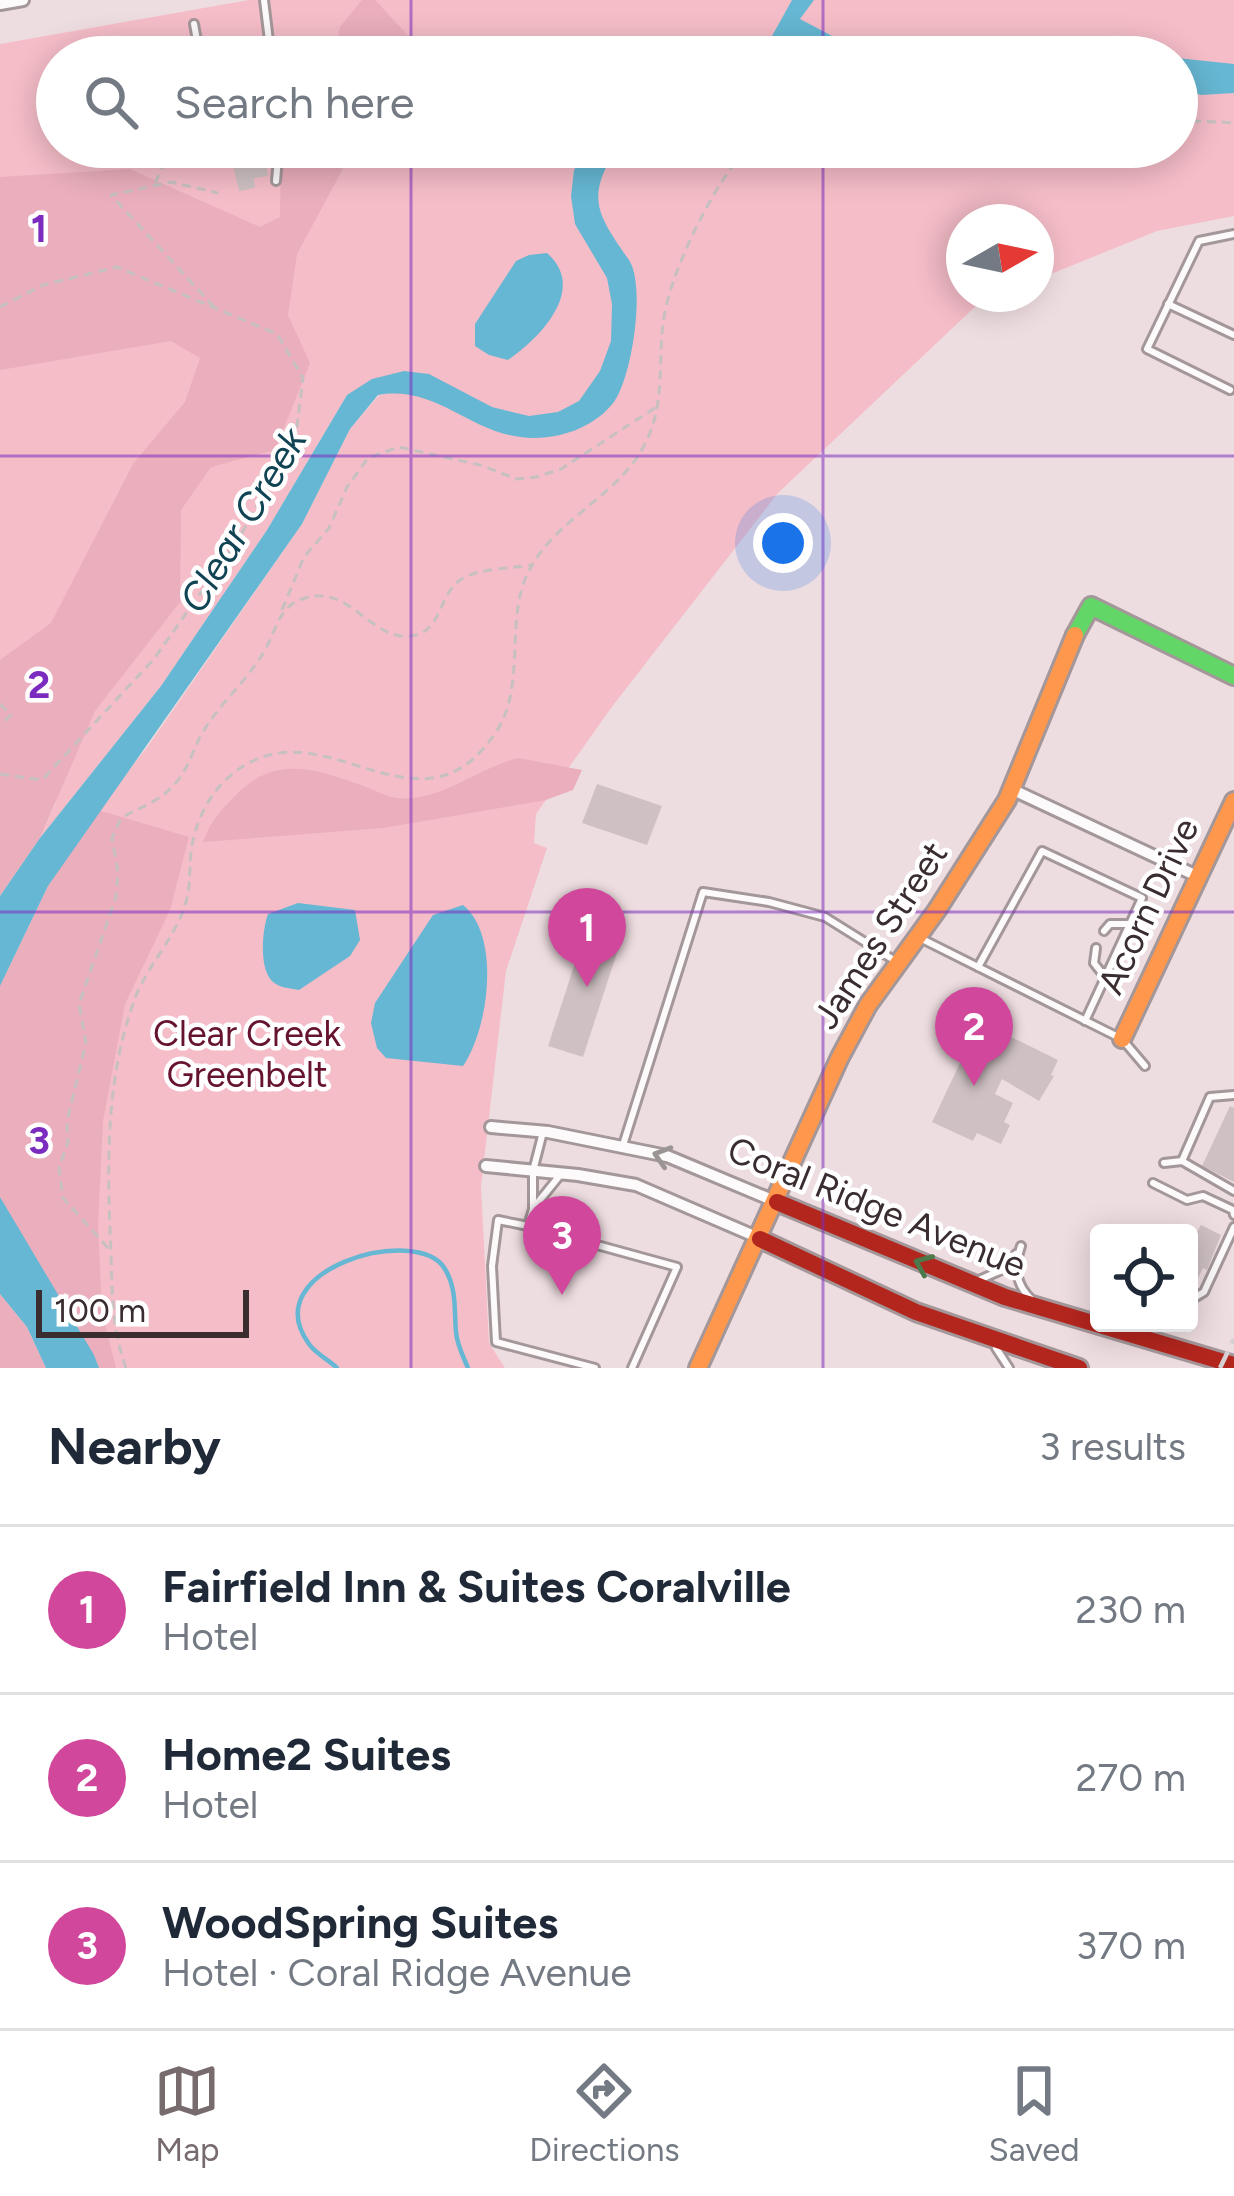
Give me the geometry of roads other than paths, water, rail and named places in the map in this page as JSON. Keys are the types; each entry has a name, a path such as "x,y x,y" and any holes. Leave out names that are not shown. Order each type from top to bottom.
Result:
{"street":[{"path":"0,4 23,0"},
{"name":"James Street","path":"698,1368 840,1057 1011,789 1063,657 1090,606 1234,676"},
{"path":"1011,789 1197,876"},
{"name":"Acorn Drive","path":"1122,1039 1234,801"},
{"name":"Coral Ridge Avenue","path":"491,1127 623,1145 667,1156 1043,1310 1234,1365"},
{"name":"Coral Ridge Avenue","path":"486,1166 636,1185 893,1303 1071,1366"}],"lane":[{"path":"264,0 268,36"},
{"path":"194,24 196,36"},
{"path":"275,181 277,168"},
{"path":"1230,390 1147,349 1199,241 1234,234"},
{"path":"1168,304 1234,335"},
{"path":"978,967 1042,851 1142,898 1085,1021"},
{"path":"623,1145 703,892 825,917 897,962"},
{"path":"1104,931 1110,924 1130,924"},
{"path":"916,936 1122,1039 1145,1066"},
{"path":"1096,948 1094,963 1106,978"},
{"path":"1181,1161 1210,1097 1234,1095"},
{"path":"528,1226 533,1171 543,1132"},
{"path":"1164,1163 1181,1161 1234,1191"},
{"path":"533,1209 562,1173"},
{"path":"1153,1183 1187,1200 1203,1196 1233,1210 1234,1215"},
{"path":"595,1368 496,1342 492,1266 498,1220 677,1267 632,1368"},
{"path":"1198,1296 1204,1292 1234,1227"},
{"path":"970,1283 1006,1268 1021,1246 1016,1277 1022,1291 1043,1310"},
{"path":"990,1341 1009,1368"},
{"path":"1039,1367 1071,1366"}],"water":[{"path":"792,0 814,0 800,19 832,36 772,36"},
{"path":"1198,60 1234,64 1234,93 1201,95"},
{"path":"606,168 599,206 634,273 631,353 614,402 597,419 575,430 532,438 485,427 425,399 378,395 350,429 302,524 48,886 0,986 0,896 161,686 267,530 347,395 372,379 404,371 429,374 492,407 529,416 558,412 579,401 600,371 611,341 612,304 607,278 575,224 574,170"},
{"path":"547,253 563,282 555,312 545,326 508,360 475,346 475,324 516,261"},
{"path":"298,903 355,910 360,940 350,956 299,990 272,981 263,949 268,914"},
{"path":"463,905 475,919 487,960 484,1007 472,1049 463,1066 386,1058 377,1048 371,1023 375,1003 433,915"},
{"path":"0,1197 99,1368 46,1368 27,1327 0,1294"}],"waterway":[{"path":"337,1368 309,1344 298,1317 303,1294 321,1275 346,1261 405,1251 429,1256 445,1269 453,1292 458,1341 468,1368"}],"railway":[{"path":"1220,1368 1234,1339"}],"place":[{"name":"Fairfield Inn & Suites Coralville","path":"587,987"},
{"name":"Home2 Suites","path":"974,1086"},
{"name":"WoodSpring Suites","path":"562,1295"}],"water label":[{"name":"Clear Creek","path":"243,520"}],"park label":[{"name":"Clear Creek Greenbelt","path":"247,1054"}]}
